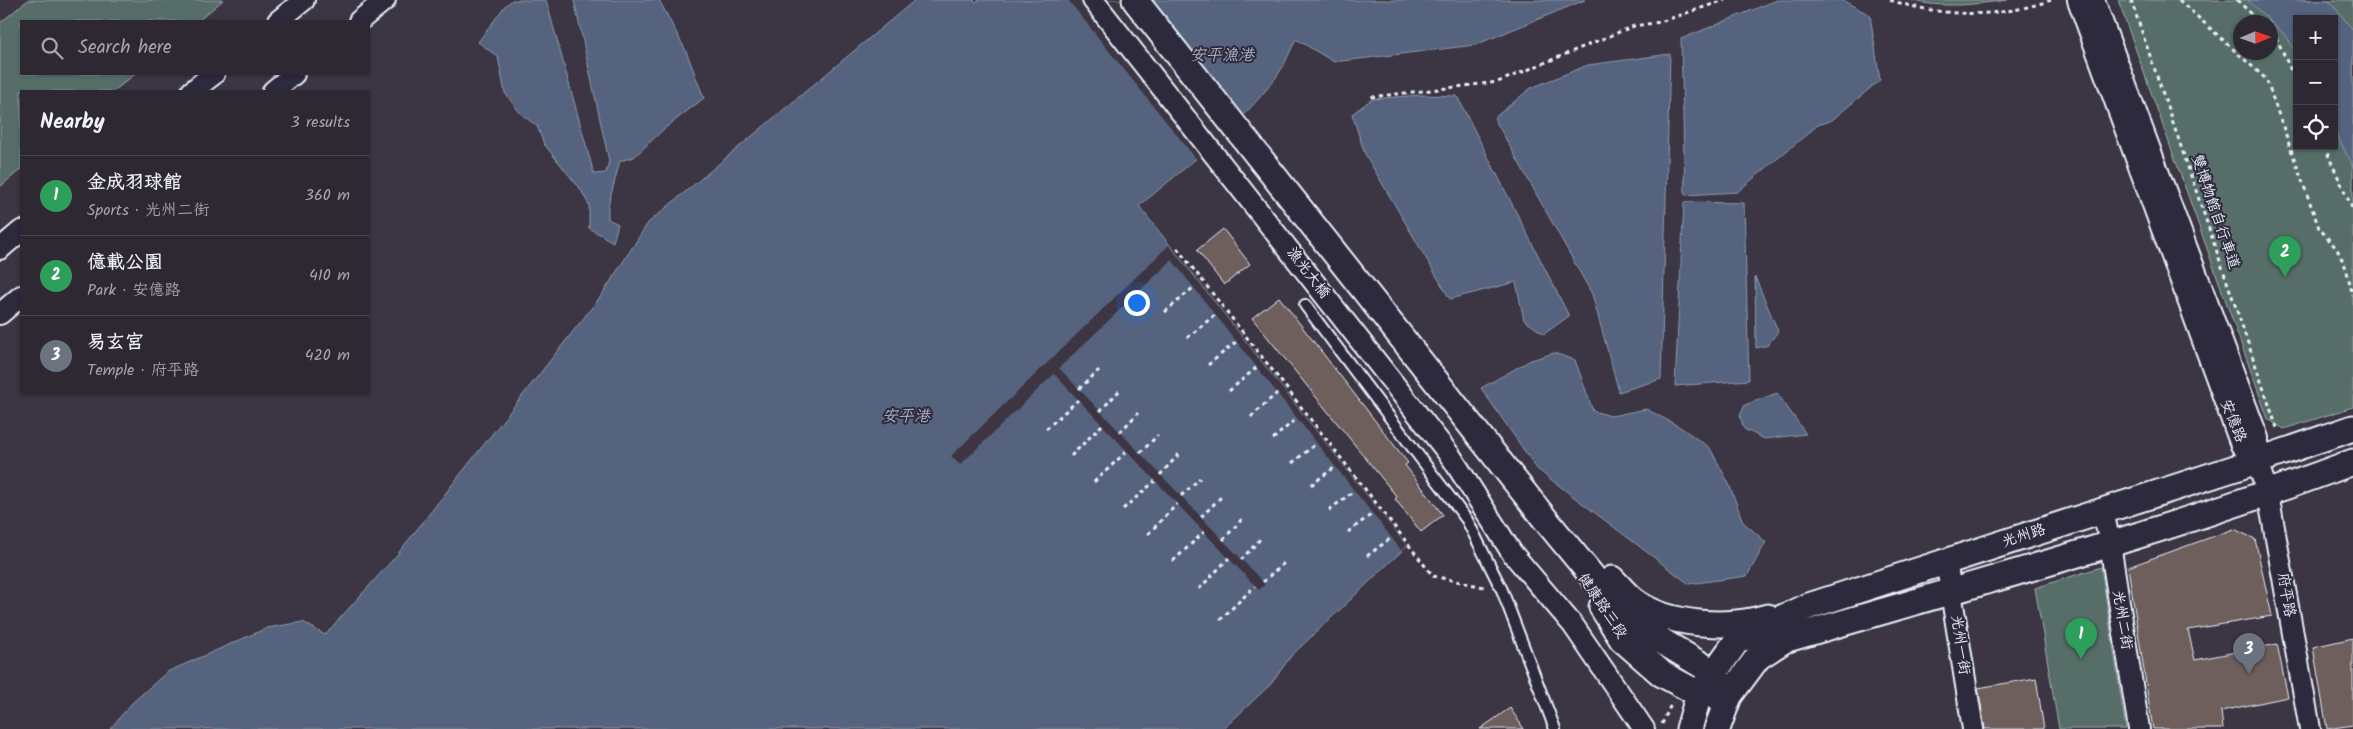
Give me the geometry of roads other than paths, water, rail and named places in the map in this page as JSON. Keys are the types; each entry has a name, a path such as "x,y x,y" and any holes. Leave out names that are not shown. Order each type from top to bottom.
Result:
{"street":[{"path":"279,20 304,0"},
{"path":"360,20 385,0"},
{"name":"漁光大橋","path":"1093,0 1452,458 1512,553 1573,625 1644,729"},
{"name":"健康路三段","path":"1135,0 1545,519 1630,622 1713,672 1729,696"},
{"name":"安億路","path":"2078,0 2241,445 2257,461"},
{"name":"安億路","path":"2094,0 2258,438 2257,461"},
{"path":"193,90 213,75"},
{"path":"274,90 293,75"},
{"path":"0,249 20,232"},
{"path":"0,314 20,297"},
{"name":"光州路","path":"1713,672 1736,642 1761,627 1809,606 2257,461 2353,428"},
{"name":"府平路","path":"2257,461 2268,494 2310,729"},
{"path":"1717,729 1729,696 1758,657 1784,640 2110,544 2268,494 2353,462"},
{"name":"光州二街","path":"2103,511 2110,544 2138,729"},
{"path":"1545,519 1593,560 1635,601 1670,619 1713,624 1761,620 1809,606"},
{"name":"健康路三段","path":"1545,519 1622,640 1662,674 1699,694 1729,696"},
{"name":"光州一街","path":"1946,561 1973,729"},
{"path":"1689,729 1699,694 1713,672"}],"lane":[{"path":"1305,305 1467,520 1502,590 1555,729"}],"water":[{"path":"512,0 546,0 594,174 606,173 609,161 574,0 659,0 686,51 704,98 664,129 634,157 620,161 608,206 608,219 618,224 613,242 589,228 589,205 581,190 544,144 537,126 521,114 505,93 498,57 478,42 505,6"},
{"name":"安平港","path":"915,0 974,0 976,2 979,0 1585,0 1475,45 1334,62 1296,39 1285,63 1262,95 1212,145 1139,206 1407,546 1291,656 1271,684 1223,729 110,729 132,703 167,672 267,628 303,622 325,635 396,556 601,296 648,223"},
{"path":"1777,0 1842,0 1870,15 1880,80 1832,120 1818,125 1737,192 1685,195 1681,39"},
{"path":"2248,0 2329,0 2353,30 2353,167 2338,137 2338,15 2293,15 2293,48 2287,37 2278,28 2278,15 2264,15"},
{"path":"1670,54 1661,379 1619,392 1592,294 1494,118 1531,88 1588,65"},
{"path":"1421,95 1457,96 1569,316 1544,334 1524,320 1516,282 1450,299 1365,154 1352,114 1372,99"},
{"path":"1684,202 1744,203 1749,380 1675,386"},
{"path":"1755,277 1778,331 1768,345 1756,348"},
{"path":"1554,353 1575,360 1593,411 1611,416 1646,409 1680,427 1710,448 1729,484 1743,522 1766,542 1747,576 1689,584 1537,469 1481,388 1531,360"},
{"path":"1777,393 1806,434 1764,439 1744,429 1740,416 1745,405"}],"place":[{"name":"億載公園","path":"2285,277"},
{"name":"金成羽球館","path":"2081,659"},
{"name":"易玄宮","path":"2249,674"}],"water label":[{"name":"安平漁港","path":"1222,55"}]}
